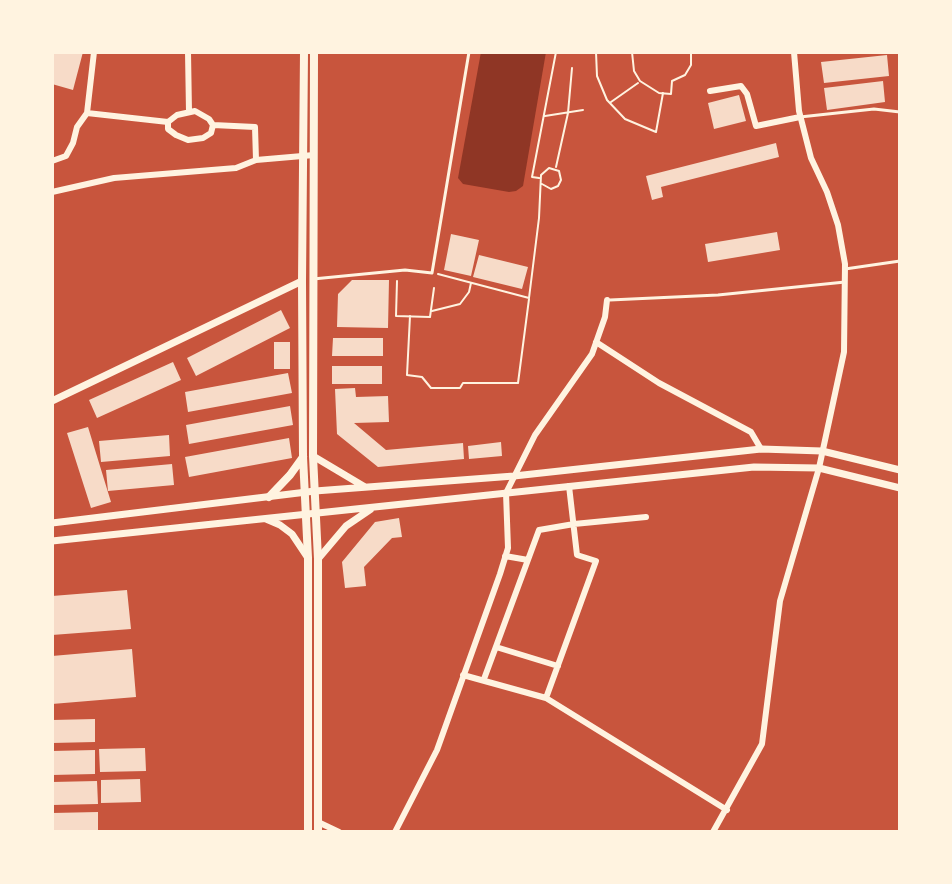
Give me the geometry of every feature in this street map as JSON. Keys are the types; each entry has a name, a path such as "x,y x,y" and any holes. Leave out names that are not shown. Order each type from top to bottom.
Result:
{"main road":[{"path":"304,52 302,281 312,512 318,827"},
{"path":"269,497 308,456 315,278 314,52"},
{"path":"308,832 313,559"}],"street":[{"path":"52,161 66,156 77,127 87,113 94,52"},
{"path":"188,52 189,112"},
{"path":"713,832 762,744 780,601 819,468 844,352 845,269 838,225 811,158 800,117 794,52"},
{"path":"710,91 741,86 747,94 756,126 800,117"},
{"path":"87,113 168,122 189,112 203,115 213,125 255,127 256,160"},
{"path":"168,122 168,129 188,140 203,138 211,133 213,125"},
{"path":"52,192 114,178 236,168 256,160 314,155"},
{"path":"52,401 302,281"},
{"path":"395,832 437,750 508,548 506,493 535,435 592,354 605,317 607,300"},
{"path":"596,342 659,383 751,432 761,449"},
{"path":"52,523 310,492 514,476 761,449 822,451 900,470"},
{"path":"308,456 367,488"},
{"path":"52,541 754,467 819,468 900,488"},
{"path":"546,698 596,561 577,555 569,486"},
{"path":"264,518 292,534 313,559 346,526 374,506"},
{"path":"484,679 539,530 646,517"},
{"path":"505,556 528,560"},
{"path":"496,647 558,666"},
{"path":"463,675 546,698 727,810"},
{"path":"318,827 339,832"}],"lane":[{"path":"302,281 405,270 432,273 469,52"},
{"path":"800,117 874,109 900,112"},
{"path":"845,269 900,261"},
{"path":"607,300 718,295 845,282"}],"path":[{"path":"540,178 532,177 556,52"},
{"path":"596,52 597,76 610,103 625,119 656,132 663,93"},
{"path":"627,52 632,52 634,71 640,81 649,89 671,94 672,81 685,75 691,65 691,52"},
{"path":"542,184 548,188 558,186 561,177 556,169 568,113 572,68"},
{"path":"610,103 640,81"},
{"path":"544,117 583,110"},
{"path":"410,316 407,375 422,377 431,388 460,388 463,383 518,383 542,184 540,178 545,169 556,169"},
{"path":"432,273 529,298"},
{"path":"397,281 396,316 430,317 434,288"},
{"path":"431,311 460,304 469,292 471,283"}],"shaded area":[{"path":"481,52 546,52 523,186 516,191 463,184 458,178"}],"building":[{"path":"52,52 83,52 73,90 52,84"},
{"path":"887,55 889,76 824,83 821,62"},
{"path":"883,81 885,102 827,110 824,88"},
{"path":"739,95 746,121 714,129 708,103"},
{"path":"776,143 779,157 661,187 663,197 652,200 646,176"},
{"path":"777,232 780,250 708,262 705,244"},
{"path":"451,234 479,240 471,276 444,270"},
{"path":"479,255 528,267 522,289 473,277"},
{"path":"352,280 389,280 388,328 337,327 338,294"},
{"path":"281,310 290,328 196,376 187,358"},
{"path":"333,338 383,338 383,356 332,356"},
{"path":"274,342 290,342 290,369 274,369"},
{"path":"173,362 181,380 97,418 89,400"},
{"path":"332,366 382,366 382,384 332,384"},
{"path":"288,373 292,393 188,412 185,392"},
{"path":"355,388 356,397 388,396 389,422 354,423 386,450 463,443 464,459 378,467 337,434 335,389"},
{"path":"290,406 293,425 189,444 186,425"},
{"path":"88,427 111,502 91,508 67,433"},
{"path":"169,435 170,456 101,462 99,441"},
{"path":"289,438 292,458 189,477 185,457"},
{"path":"501,442 502,456 469,459 468,446"},
{"path":"172,464 174,485 108,491 106,470"},
{"path":"399,518 402,537 392,538 364,567 366,586 345,588 342,562 375,522"},
{"path":"127,590 131,629 52,635 52,596"},
{"path":"132,649 136,697 52,704 52,656"},
{"path":"95,719 95,742 52,743 52,720"},
{"path":"145,748 146,771 100,772 99,749"},
{"path":"95,750 95,774 52,775 52,751"},
{"path":"140,779 141,802 101,803 101,780"},
{"path":"97,781 98,804 52,805 52,782"},
{"path":"98,812 98,832 52,832 52,813"}]}
